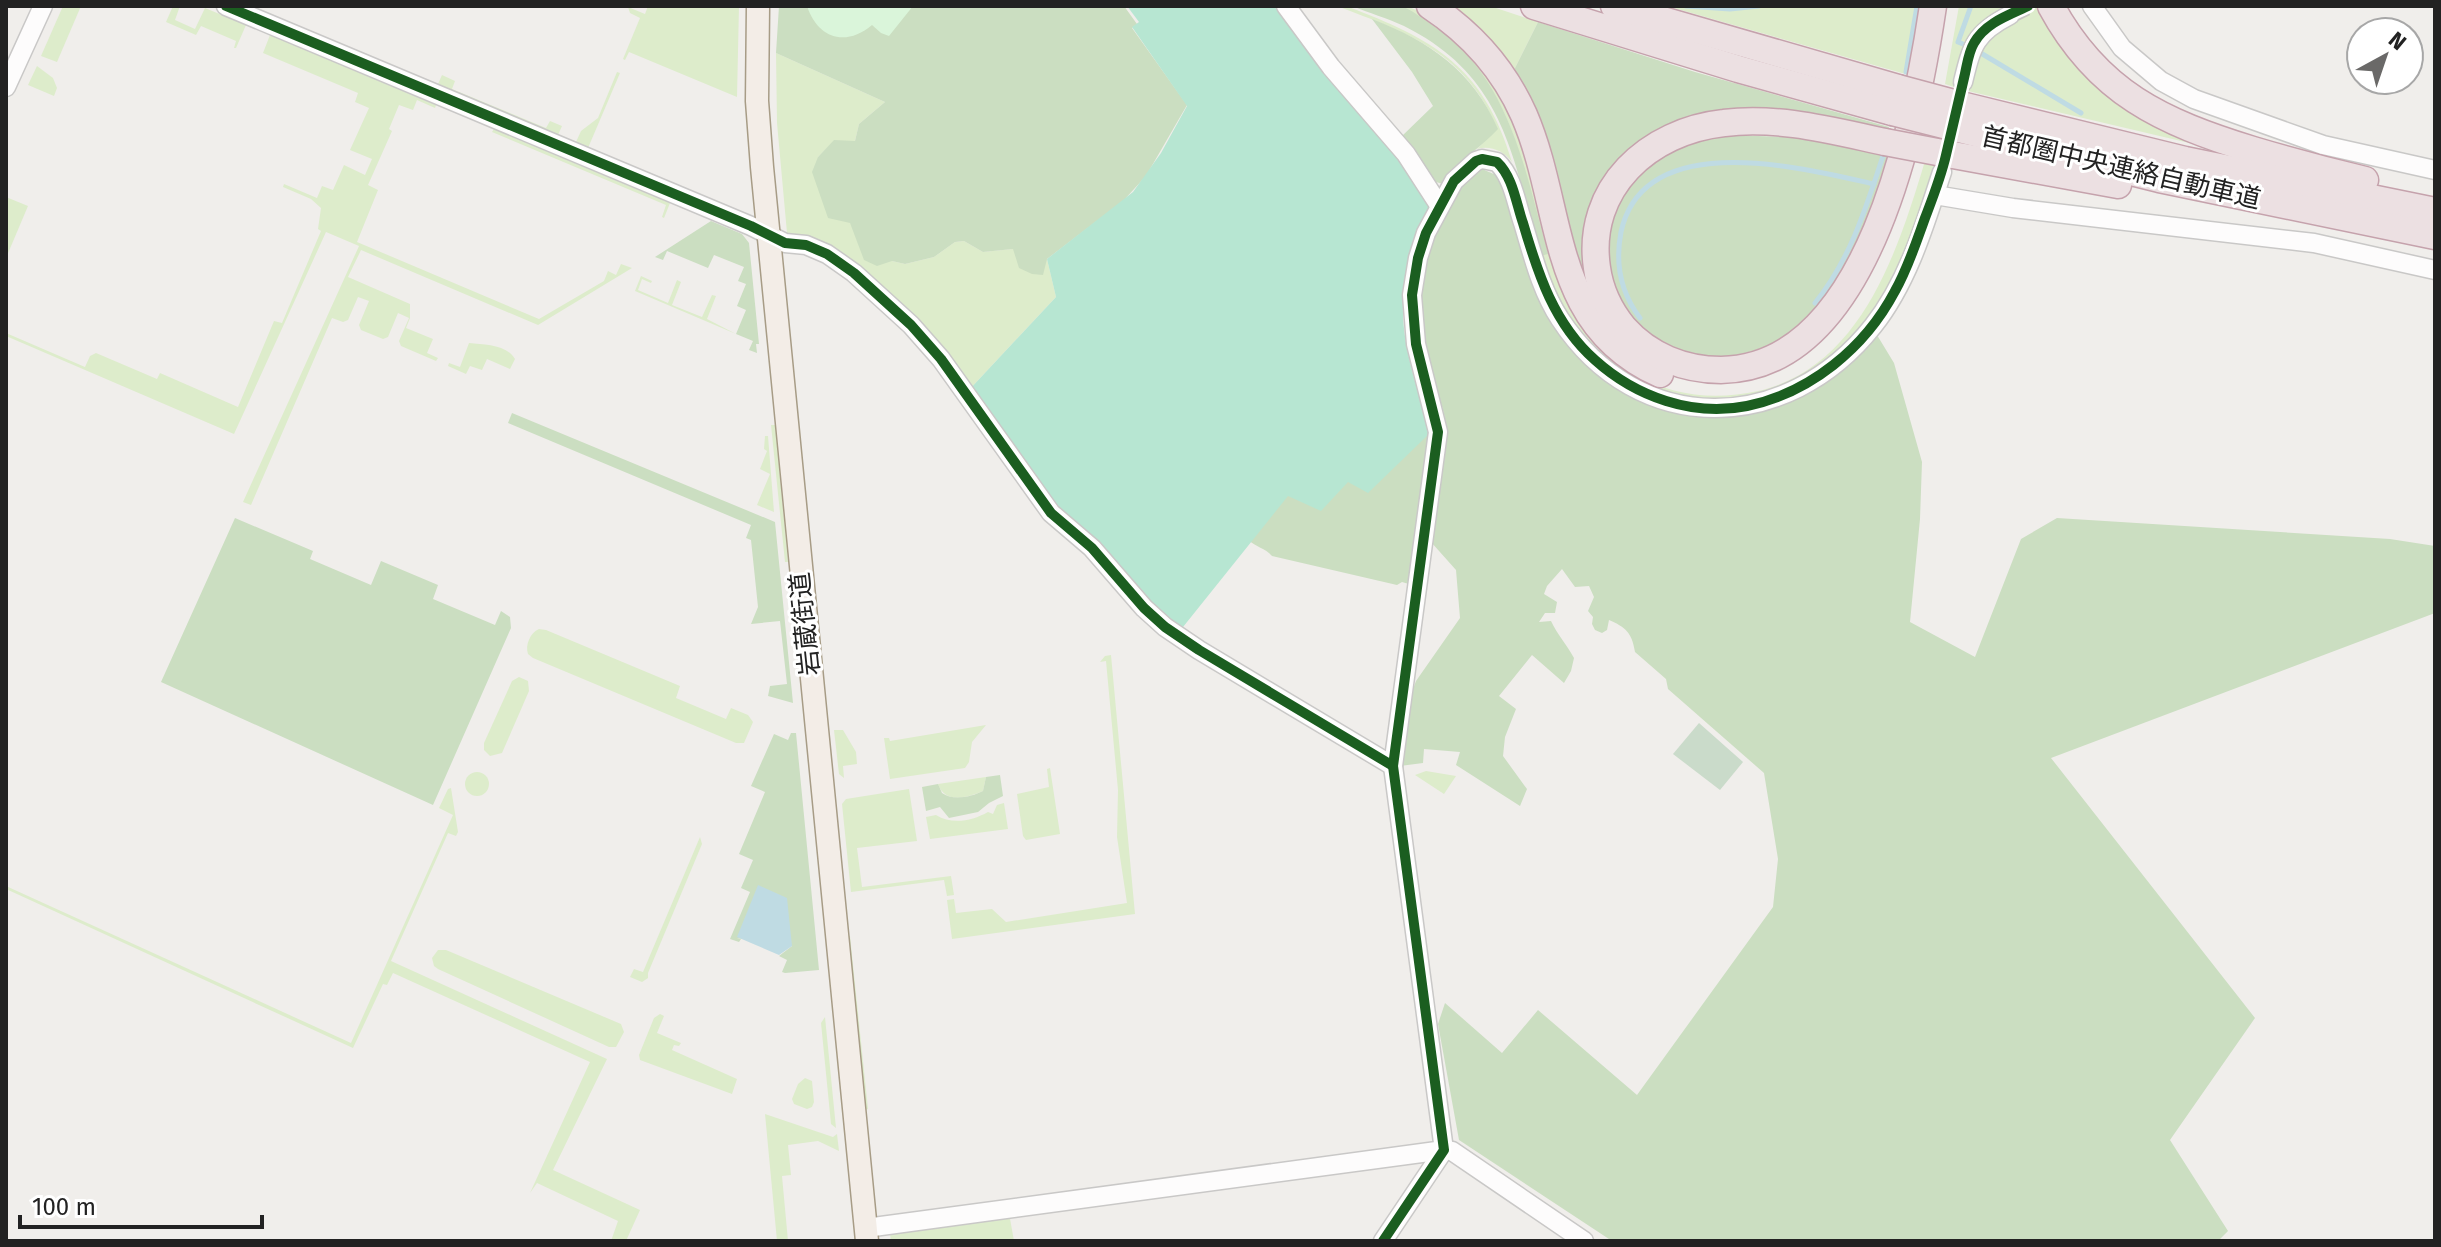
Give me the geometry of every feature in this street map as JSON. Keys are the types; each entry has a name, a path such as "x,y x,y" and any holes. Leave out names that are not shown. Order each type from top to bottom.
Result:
{"highway":[{"path":"1430,6 1482,50 1515,96 1539,161 1563,259 1581,301 1595,324 1625,355 1658,373 1684,381 1722,385 1763,378 1791,365 1829,336 1857,302 1881,255 1907,184 1925,120 1948,6"},
{"name":"首都圏中央連絡自動車道","path":"1534,6 1712,61 1895,100"},
{"name":"首都圏中央連絡自動車道","path":"1614,6 1895,100 1956,129 2150,152 2435,211"},
{"path":"1933,6 1911,115 1882,213 1852,281 1818,326 1769,360 1741,368 1713,370 1684,365 1657,354 1633,338 1615,315 1598,275 1595,246 1598,225 1607,197 1632,162 1651,147 1698,127 1747,121 1799,125 1885,142 1956,129 2206,200 2331,216 2435,236"},
{"path":"2051,6 2078,49 2096,70 2134,101 2170,121 2227,142 2317,168 2435,196"}],"main road":[{"name":"岩蔵街道","path":"758,6 757,101 768,235 866,1234"}],"street":[{"path":"6,87 43,6"},
{"path":"226,6 785,243 806,245 827,254 854,273 911,325 941,359 1051,513 1092,548 1144,608 1165,627 1393,766"},
{"path":"1286,6 1331,67 1406,154 1439,205"},
{"path":"2092,6 2122,48 2161,81 2194,99 2323,145 2435,170"},
{"path":"1383,1241 1444,1150 1393,766 1438,432 1416,344 1412,295 1422,245 1439,205 1469,165 1482,159 1497,162 1509,179 1543,286 1561,319 1582,347 1609,372 1648,395 1678,404 1718,410 1754,405 1798,388 1824,373 1858,343 1879,318 1897,288 1935,195 1956,129 1975,40 1988,26 2010,15"},
{"path":"1935,195 2013,208 2314,243 2434,272"},
{"path":"866,1234 1444,1150 1452,1151 1584,1241"}],"green space":[{"path":"1389,4 1409,9 1458,46 1480,70 1511,127 1548,254 1541,256 1512,153 1485,95 1438,46 1404,26 1352,6"},
{"path":"63,6 81,6 57,62 41,56"},
{"path":"173,6 180,6 175,20 195,29 205,8 246,25 236,48 236,41 201,26 196,35 166,22"},
{"path":"648,6 739,6 737,97 629,52 623,59 640,18 630,13 628,7 645,14"},
{"path":"779,6 1124,6 1137,24 1132,28 1187,105 1146,176 1123,201 1047,259 1043,275 1019,268 1013,249 983,252 964,241 955,242 934,257 905,264 892,261 877,266 864,260 850,223 828,218 812,172 818,157 834,140 855,141 859,124 885,102 776,53"},
{"path":"807,6 913,6 889,36 872,25 862,32 843,37 834,36 818,26"},
{"path":"1127,6 1274,6 1332,83 1399,159 1430,208 1409,266 1403,322 1430,433 1368,493 1348,482 1321,511 1288,496 1179,632 1055,509 969,390 1056,297 1047,259 1133,192 1161,153 1187,106 1132,27 1139,22"},
{"path":"1337,6 1346,6 1405,31 1452,61 1487,102 1512,162 1496,150 1477,149 1497,128 1484,102 1451,63 1410,36"},
{"path":"1401,6 1426,15 1457,40 1498,91 1524,148 1563,289 1579,320 1602,349 1635,374 1664,388 1711,396 1758,391 1794,378 1824,357 1849,331 1870,300 1888,267 1925,161 1936,164 1906,249 1875,311 1853,337 1814,372 1747,400 1684,399 1639,383 1598,353 1562,308 1542,265 1545,263 1543,255 1547,254 1516,142 1488,83 1466,56 1438,31"},
{"path":"1445,6 1490,6 1538,22 1511,76"},
{"path":"1667,6 1922,6 1909,75"},
{"path":"1959,6 2011,6 1983,22 1969,37 1954,87 1945,84"},
{"path":"2013,6 2042,6 2069,50 2249,157 1968,91 1982,47 1988,39 2019,19"},
{"path":"1372,19 1412,37 1447,60 1476,90 1498,129 1443,184 1436,182 1402,136 1433,106"},
{"path":"1538,22 1695,72 1889,127 1887,134 1800,118 1627,156 1590,303 1511,76"},
{"path":"270,35 436,105 435,108 417,100 413,110 399,105 389,129 392,131 368,185 378,190 357,242 539,319 604,281 608,271 616,275 621,264 632,268 538,325 361,250 348,277 410,304 410,318 406,328 433,339 427,353 438,358 436,361 401,346 399,341 409,318 398,313 388,337 383,339 361,330 359,325 369,301 358,297 348,320 343,322 332,318 251,505 243,502 359,246 326,232 234,434 6,336 6,333 85,367 90,356 96,353 157,379 160,373 238,407 274,321 282,323 321,231 318,229 321,208 311,199 283,187 284,184 317,198 322,186 333,190 344,165 365,175 372,159 350,150 369,108 355,102 358,93 263,53"},
{"path":"776,53 885,102 859,124 855,141 834,141 818,157 850,223 892,261 905,264 934,257 955,242 964,241 983,252 1013,249 1047,259 1056,297 969,390 935,341 787,233 777,123"},
{"path":"37,66 53,78 57,88 54,96 28,85"},
{"path":"617,72 620,73 588,148 576,142 581,131 598,118"},
{"path":"442,75 455,81 452,89 546,128 550,121 562,126 558,135 438,84"},
{"path":"494,129 670,203 664,218 666,205 492,132"},
{"path":"1728,135 1792,137 1889,154 1849,261 1810,318 1787,336 1760,349 1741,354 1692,356 1653,338 1625,307 1610,268 1611,226 1630,186 1668,154"},
{"path":"1482,169 1496,175 1502,183 1532,278 1626,392 1652,405 1705,416 1748,413 1774,407 1798,397 1848,361 1877,335 1894,363 1922,462 1910,622 1975,657 2021,539 2057,518 2390,539 2435,546 2435,613 2051,758 2255,1018 2170,1140 2228,1231 2218,1241 1612,1241 1459,1140 1438,1024 1445,1003 1502,1053 1538,1010 1637,1095 1773,907 1778,859 1764,773 1668,689 1666,679 1635,652 1630,635 1623,628 1609,620 1607,630 1602,633 1595,630 1593,617 1588,611 1594,597 1589,586 1575,587 1562,569 1544,594 1557,602 1555,613 1545,613 1539,622 1551,621 1574,658 1571,671 1564,683 1532,655 1499,696 1516,709 1505,737 1503,756 1527,789 1520,806 1456,765 1460,752 1424,749 1423,763 1400,766 1407,705 1416,681 1460,618 1456,570 1431,542 1444,460 1446,425 1424,346 1422,287 1431,249 1453,197 1465,179"},
{"path":"6,197 28,206 6,258"},
{"path":"711,221 742,234 749,243 759,344 756,344 757,353 749,350 753,341 736,334 746,310 737,306 746,284 738,281 744,267 714,255 708,268 667,251 663,260 655,257"},
{"path":"641,276 652,281 642,279 638,290 668,303 677,280 681,282 672,305 702,317 712,295 716,296 707,319 736,334 635,291"},
{"path":"469,343 501,348 515,359 510,369 487,359 482,370 470,366 466,374 448,366 449,363 460,367"},
{"path":"512,413 775,522 793,703 768,696 770,686 787,684 780,621 751,624 758,607 751,540 746,538 751,525 508,423"},
{"path":"771,425 775,425 788,562 785,562"},
{"path":"1430,433 1412,585 1402,582 1397,585 1272,556 1248,540 1272,496"},
{"path":"765,436 768,436 774,512 757,505 770,474 760,469 767,451 764,449"},
{"path":"235,518 313,551 310,559 371,585 381,561 438,585 433,599 495,625 501,611 510,617 511,628 433,805 161,682"},
{"path":"539,629 680,686 676,698 726,719 731,708 748,715 753,722 744,743 736,743 533,658 527,651 528,643"},
{"path":"1111,655 1135,914 952,939 947,900 954,899 956,913 992,909 1006,922 1127,903 1117,837 1118,790 1106,661 1100,662"},
{"path":"519,677 528,681 529,691 502,753 490,756 484,750 484,743 512,681"},
{"path":"1699,723 1743,762 1720,790 1673,754"},
{"path":"986,725 972,742 965,768 890,779 884,738 890,741"},
{"path":"834,730 843,730 856,752 857,764 843,766 844,778 839,774"},
{"path":"791,733 796,733 819,970 785,973 782,972 787,960 779,956 792,946 730,939 750,892 741,888 753,860 739,854 765,792 751,786 774,734 788,740"},
{"path":"1050,768 1060,834 1026,840 1017,794 1049,787 1047,769"},
{"path":"1426,771 1456,776 1444,794 1415,775"},
{"path":"477,772 486,775 489,784 486,793 477,796 468,793 465,784 468,775"},
{"path":"1000,775 1003,796 978,812 949,818 940,807 926,811 922,787 938,784 942,793 962,797 983,791 986,777"},
{"path":"986,777 983,791 964,797 946,795 938,784"},
{"path":"451,788 458,832 456,836 448,833 391,961 607,1059 553,1170 640,1210 626,1241 611,1241 618,1221 537,1183 530,1193 590,1062 393,973 387,985 383,984 353,1048 6,889 6,886 351,1043 453,815 439,808"},
{"path":"909,789 917,841 857,848 862,887 951,876 954,895 947,896 944,880 851,892 842,804 846,799"},
{"path":"1004,803 1008,829 930,839 926,817 936,815 955,821 969,820 988,812 993,814 997,805"},
{"path":"700,837 702,844 648,978 642,982 630,977 634,969 643,972"},
{"path":"847,936 850,936 868,1109 865,1110"},
{"path":"438,950 446,950 621,1024 624,1032 616,1047 609,1047 438,969 432,958"},
{"path":"660,1014 664,1016 657,1033 681,1043 674,1045 672,1050 737,1079 732,1094 640,1060 639,1055 654,1018"},
{"path":"825,1017 836,1128 831,1124 821,1023"},
{"path":"805,1078 812,1081 814,1102 807,1109 794,1104 792,1099 798,1084"},
{"path":"765,1114 833,1137 837,1134 839,1151 818,1141 788,1145 791,1175 782,1176 788,1241 777,1241"},
{"path":"1009,1213 1014,1241 891,1241 890,1234 895,1229"}],"water":[{"path":"758,885 787,898 792,946 779,955 737,937"}],"waterway":[{"path":"1686,6 1730,9 1759,6"},
{"path":"1906,72 1917,6"},
{"path":"1963,44 1958,42 1971,6"},
{"path":"1979,52 2081,113"},
{"path":"1815,303 1847,251 1883,156"},
{"path":"1640,318 1624,288 1619,266 1619,244 1636,199 1660,178 1692,166 1768,164 1874,184"}],"tunnel":[{"path":"2010,15 2028,6"}],"cycle path":[{"path":"226,6 785,243 806,245 827,254 854,273 911,325 941,359 1051,513 1092,548 1144,608 1165,627 1393,766"},
{"path":"1383,1241 1444,1150 1393,766 1438,432 1416,344 1412,295 1426,233 1454,181 1476,161 1497,162 1510,183 1549,297 1569,331 1595,360 1647,394 1686,406 1727,409 1770,400 1814,379 1833,365 1852,349 1883,312 1908,264 1939,179 1972,47 1991,25 2028,6"}]}
